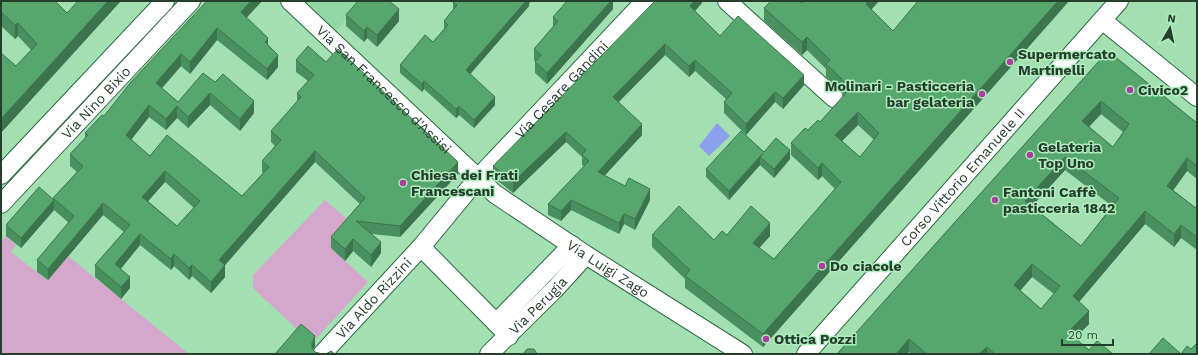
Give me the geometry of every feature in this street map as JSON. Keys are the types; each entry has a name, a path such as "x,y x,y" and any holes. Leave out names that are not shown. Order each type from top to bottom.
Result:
{"street":[{"name":"Via Nino Bixio","path":"1,175 165,1"},
{"name":"Via Nino Bixio","path":"1,204 191,1"},
{"name":"Via San Francesco d'Assisi","path":"290,1 478,178"},
{"name":"Via Cesare Gandini","path":"478,178 646,1"},
{"path":"727,1 834,98"},
{"name":"Corso Vittorio Emanuele II","path":"806,354 1102,20 1115,3"},
{"path":"1102,20 1197,97"},
{"name":"Via Aldo Rizzini","path":"327,352 422,247 478,178"},
{"name":"Via Luigi Zago","path":"478,178 495,194 579,250 743,354"},
{"name":"Via Aldo Rizzini","path":"422,247 502,330"},
{"name":"Via Perugia","path":"489,354 502,330 579,250"}],"shaded area":[{"path":"303,1 362,1 336,31"},
{"path":"325,200 352,223 331,248 368,282 312,343 256,291 253,286 253,275"},
{"path":"6,236 16,245 11,252 47,280 68,256 189,354 1,354 1,241"}],"water":[{"path":"717,123 730,136 709,156 699,146"}],"building":[{"path":"1,1 55,1 67,13 78,1 108,1 1,119 1,53 16,66 37,44 18,23 15,25 1,12"},
{"path":"207,1 251,1 241,12 268,38 265,42 278,55 267,69 217,28 190,62 181,54 156,83 178,102 203,73 215,82 223,74 254,101 240,119 210,93 188,117 177,106 166,119 149,105 126,135 150,156 167,135 242,196 269,167 262,161 281,140 271,131 301,97 297,93 314,75 296,60 308,46 326,62 338,49 458,162 400,226 356,221 381,242 371,255 353,239 345,249 331,237 365,198 315,151 219,260 225,265 211,282 192,265 189,268 174,254 171,259 140,234 115,264 130,277 121,287 95,265 130,225 103,203 48,269 37,260 74,216 53,198 83,166 70,154 88,135 85,133 102,115 104,116 131,82","holes":["165,171 200,201 177,226 142,197"]},
{"path":"358,1 389,1 399,9 377,35 367,27 364,31 346,15"},
{"path":"526,1 466,70 495,97 474,120 459,106 456,109 424,81 422,84 400,65 425,35 433,42 448,25 444,21 457,5 453,2"},
{"path":"567,1 611,1 547,73 535,62 541,55 534,49 558,21 553,17"},
{"path":"655,1 694,1 690,6 720,36 738,16 804,75 783,98 775,92 746,124 724,102 732,93 695,60 689,66 665,44 613,97 642,124 598,172 625,186 629,178 650,189 635,219 624,214 619,223 571,200 561,211 548,204 589,161 582,155 586,150 566,132 513,182 493,166"},
{"path":"771,1 799,1 802,3 804,1 868,1 866,4 893,31 918,1 1058,1 763,334 685,276 690,270 652,235 679,206 714,240 722,231 727,235 751,206 770,223 753,243 774,259 841,182 822,163 818,168 791,143 805,128 808,130 818,120 820,122 846,93 843,89 844,83 841,78 826,64 830,60 807,37 802,42 764,8","holes":["858,112 879,133 860,157 835,135"]},
{"path":"1108,51 1197,123 1197,166 1187,158 1167,186 1197,209 1197,237 1181,225 1174,234 1145,211 1073,296 1089,311 1068,332 1089,350 1097,341 1113,354 995,354 987,347 979,354 927,354 909,339 896,354 837,354","holes":["1101,101 1129,124 1113,147 1082,121","1065,157 1119,198 1081,246 1025,201","1032,264 1060,286 1041,309 1014,285"]},
{"path":"741,131 764,152 776,138 790,150 774,169 760,157 763,153 729,191 706,169"},
{"path":"39,187 54,200 21,238 6,225"},
{"path":"301,324 315,336 312,343 312,348 315,352 322,354 275,354"},
{"path":"1163,338 1181,354 1149,354"},
{"path":"1196,344 1197,354 1181,354 1187,346 1191,349"},
{"path":"527,349 534,349 537,354 523,354"},
{"path":"331,351 335,354 326,354"}],"place":[{"name":"Supermercato Martinelli","path":"1010,62"},
{"name":"Civico2","path":"1130,90"},
{"name":"Molinari - Pasticceria bar gelateria","path":"982,94"},
{"name":"Gelateria Top Uno","path":"1030,155"},
{"name":"Chiesa dei Frati Francescani","path":"403,183"},
{"name":"Fantoni Caffè pasticceria 1842","path":"995,200"},
{"name":"Do ciacole","path":"822,266"},
{"name":"Ottica Pozzi","path":"766,339"}]}
